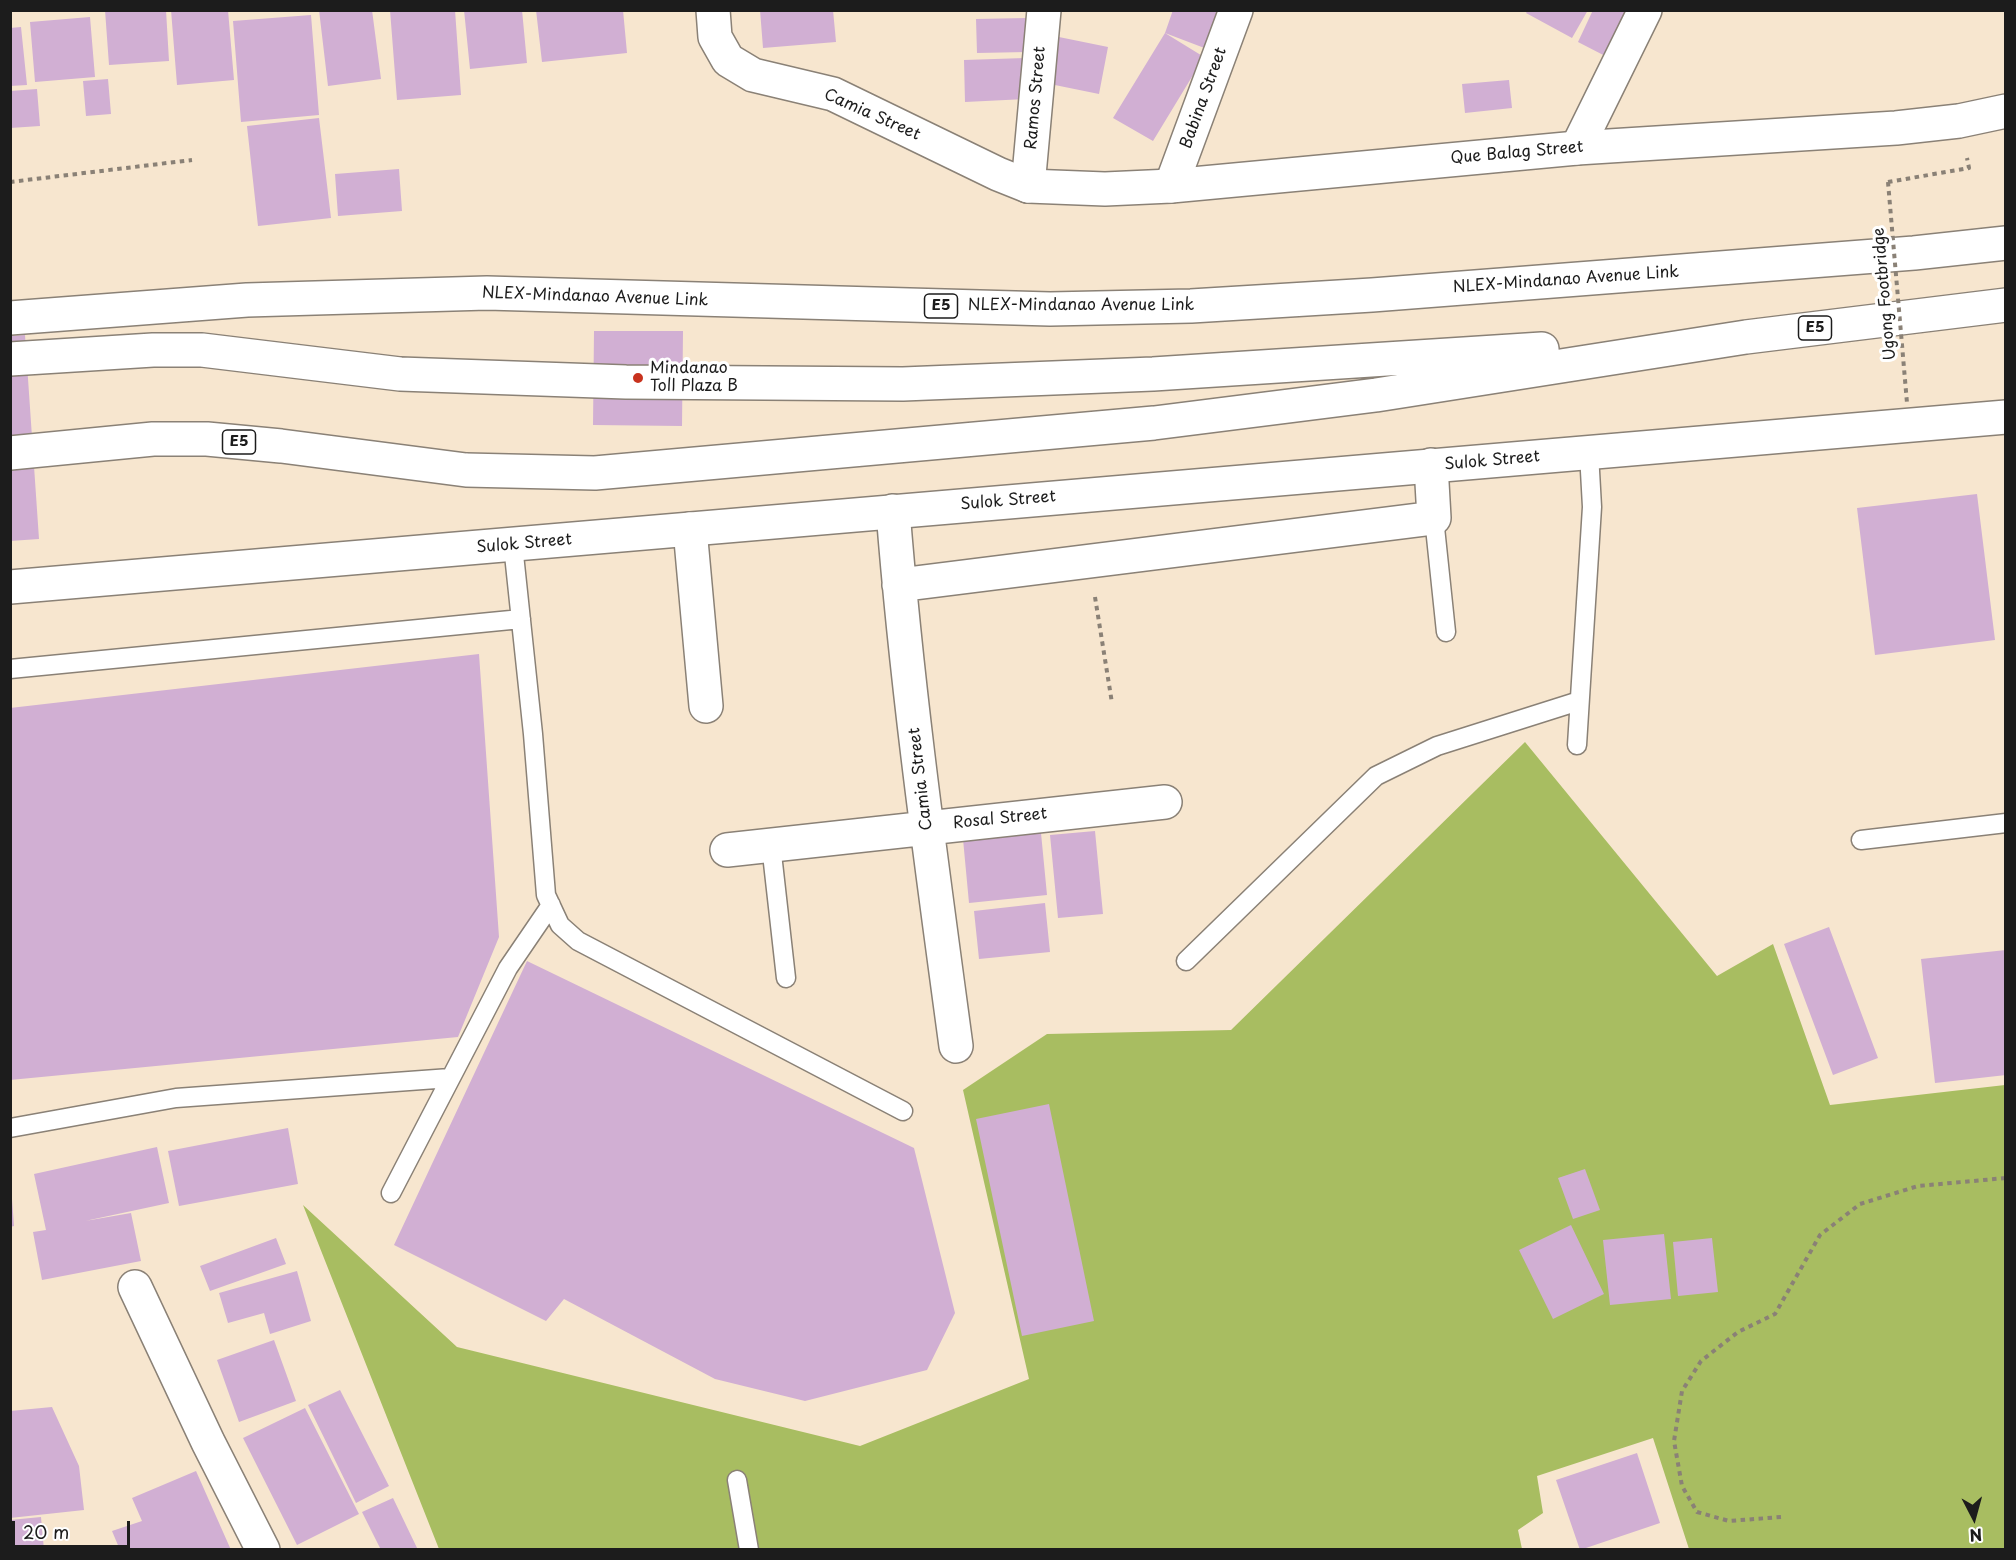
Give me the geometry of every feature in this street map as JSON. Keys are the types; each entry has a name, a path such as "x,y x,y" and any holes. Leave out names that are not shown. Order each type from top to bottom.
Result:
{"main road":[{"name":"Camia Street","path":"713,10 715,38 728,60 753,75 833,94 998,174 1028,186"},
{"name":"Ramos Street","path":"1028,186 1044,10"},
{"name":"Babina Street","path":"1171,186 1236,10"},
{"path":"1577,148 1645,10"},
{"name":"Que Balag Street","path":"1028,186 1105,189 1171,186 1577,148 1896,128 1959,121 2006,111"},
{"name":"NLEX-Mindanao Avenue Link","path":"10,318 247,300 487,293 1050,309 1191,306 1395,294 1914,253 2006,243"},
{"name":"E5","path":"10,453 153,439 207,439 281,446 466,470 595,473 1154,423 1376,394 1746,337 2006,305"},
{"name":"E5","path":"10,359 153,350 202,350 400,374 626,382 903,384 1153,374 1746,337"},
{"name":"Sulok Street","path":"10,587 2006,417"},
{"path":"899,585 1434,518 1431,465"},
{"name":"Camia Street","path":"893,511 926,827 956,1046"},
{"path":"690,529 706,706"},
{"name":"Rosal Street","path":"727,850 1165,802"},
{"path":"135,1287 208,1442 263,1550"}],"lane":[{"path":"1577,745 1592,507 1589,453"},
{"path":"1434,518 1446,632"},
{"path":"513,545 533,734 546,895 560,925 578,941 903,1111"},
{"path":"10,669 521,619"},
{"path":"1186,961 1376,776 1437,746 1579,701"},
{"path":"1861,840 2006,823"},
{"path":"771,845 786,978"},
{"path":"391,1193 508,968 551,905"},
{"path":"10,1128 176,1098 450,1078"},
{"path":"737,1480 749,1550"}],"path":[{"path":"10,182 192,160"},
{"name":"Ugong Footbridge","path":"1907,403 1888,182 1969,168"},
{"path":"1090,561 1112,703"},
{"path":"1782,1517 1728,1521 1697,1512 1682,1486 1674,1441 1677,1421 1682,1391 1701,1361 1738,1332 1775,1314 1820,1235 1860,1204 1918,1186 2006,1178"}],"green space":[{"path":"1525,742 1717,976 1773,944 1830,1105 2005,1085 2005,1549 1689,1549 1653,1438 1537,1476 1543,1513 1518,1530 1522,1549 439,1549 303,1205 457,1347 860,1446 1029,1379 963,1090 1047,1034 1231,1030"}],"building":[{"path":"105,10 166,10 169,61 109,65"},
{"path":"171,10 228,10 234,80 177,85"},
{"path":"319,10 372,10 381,79 328,86"},
{"path":"390,10 455,10 461,95 397,100"},
{"path":"464,10 522,10 527,63 470,69"},
{"path":"536,10 623,10 627,53 542,62"},
{"path":"760,10 833,10 836,42 763,48"},
{"path":"1173,10 1223,10 1207,49 1165,33"},
{"path":"1528,10 1588,10 1572,38 1526,13"},
{"path":"1593,10 1635,10 1611,59 1578,42"},
{"path":"311,15 319,115 241,122 233,21"},
{"path":"90,17 95,77 35,82 30,22"},
{"path":"1026,18 1027,52 977,53 976,19"},
{"path":"21,27 27,85 10,86 10,28"},
{"path":"1165,33 1204,57 1153,141 1113,118"},
{"path":"1054,36 1108,47 1099,94 1045,83"},
{"path":"1025,58 1026,99 965,102 964,60"},
{"path":"108,79 111,114 86,116 83,81"},
{"path":"1509,80 1512,108 1465,113 1462,84"},
{"path":"37,89 40,126 10,128 10,91"},
{"path":"319,118 331,218 258,226 247,126"},
{"path":"399,169 402,211 338,216 335,174"},
{"name":"Mindanao Toll Plaza B","path":"594,331 683,331 682,426 593,425"},
{"path":"25,335 39,539 10,541 10,336"},
{"path":"1977,494 1995,640 1875,655 1857,508"},
{"path":"479,654 499,937 458,1037 10,1080 10,708"},
{"path":"1095,831 1103,914 1058,918 1050,835"},
{"path":"1041,833 1047,895 969,903 963,839"},
{"path":"1045,903 1050,952 979,959 974,911"},
{"path":"1829,927 1878,1058 1833,1075 1784,944"},
{"path":"2006,950 2006,1075 1935,1083 1921,959"},
{"path":"527,961 914,1148 955,1313 927,1370 805,1401 715,1379 564,1299 546,1321 394,1245"},
{"path":"1049,1104 1094,1321 1022,1336 976,1119"},
{"path":"288,1128 298,1184 179,1206 168,1151"},
{"path":"157,1147 169,1203 85,1221 131,1213 141,1261 42,1280 33,1232 46,1230 34,1174"},
{"path":"1585,1169 1600,1210 1573,1219 1558,1178"},
{"path":"10,1199 12,1199 14,1226 10,1227"},
{"path":"1571,1225 1604,1294 1553,1319 1519,1250"},
{"path":"1664,1234 1671,1299 1610,1305 1603,1240"},
{"path":"276,1238 286,1264 210,1291 200,1266"},
{"path":"1712,1238 1718,1292 1678,1296 1673,1242"},
{"path":"297,1271 311,1321 270,1334 264,1313 228,1323 219,1293"},
{"path":"274,1340 296,1401 239,1422 217,1360"},
{"path":"340,1390 389,1486 356,1503 308,1405"},
{"path":"52,1407 79,1466 84,1510 10,1518 10,1411"},
{"path":"305,1408 359,1514 297,1545 243,1438"},
{"path":"1637,1453 1660,1523 1580,1550 1556,1480"},
{"path":"196,1471 231,1550 120,1550 112,1531 142,1521 132,1498"},
{"path":"393,1498 418,1550 381,1550 362,1512"},
{"path":"41,1517 44,1550 10,1550 10,1520"}],"place":[{"name":"Mindanao Toll Plaza B","path":"638,378"}]}
